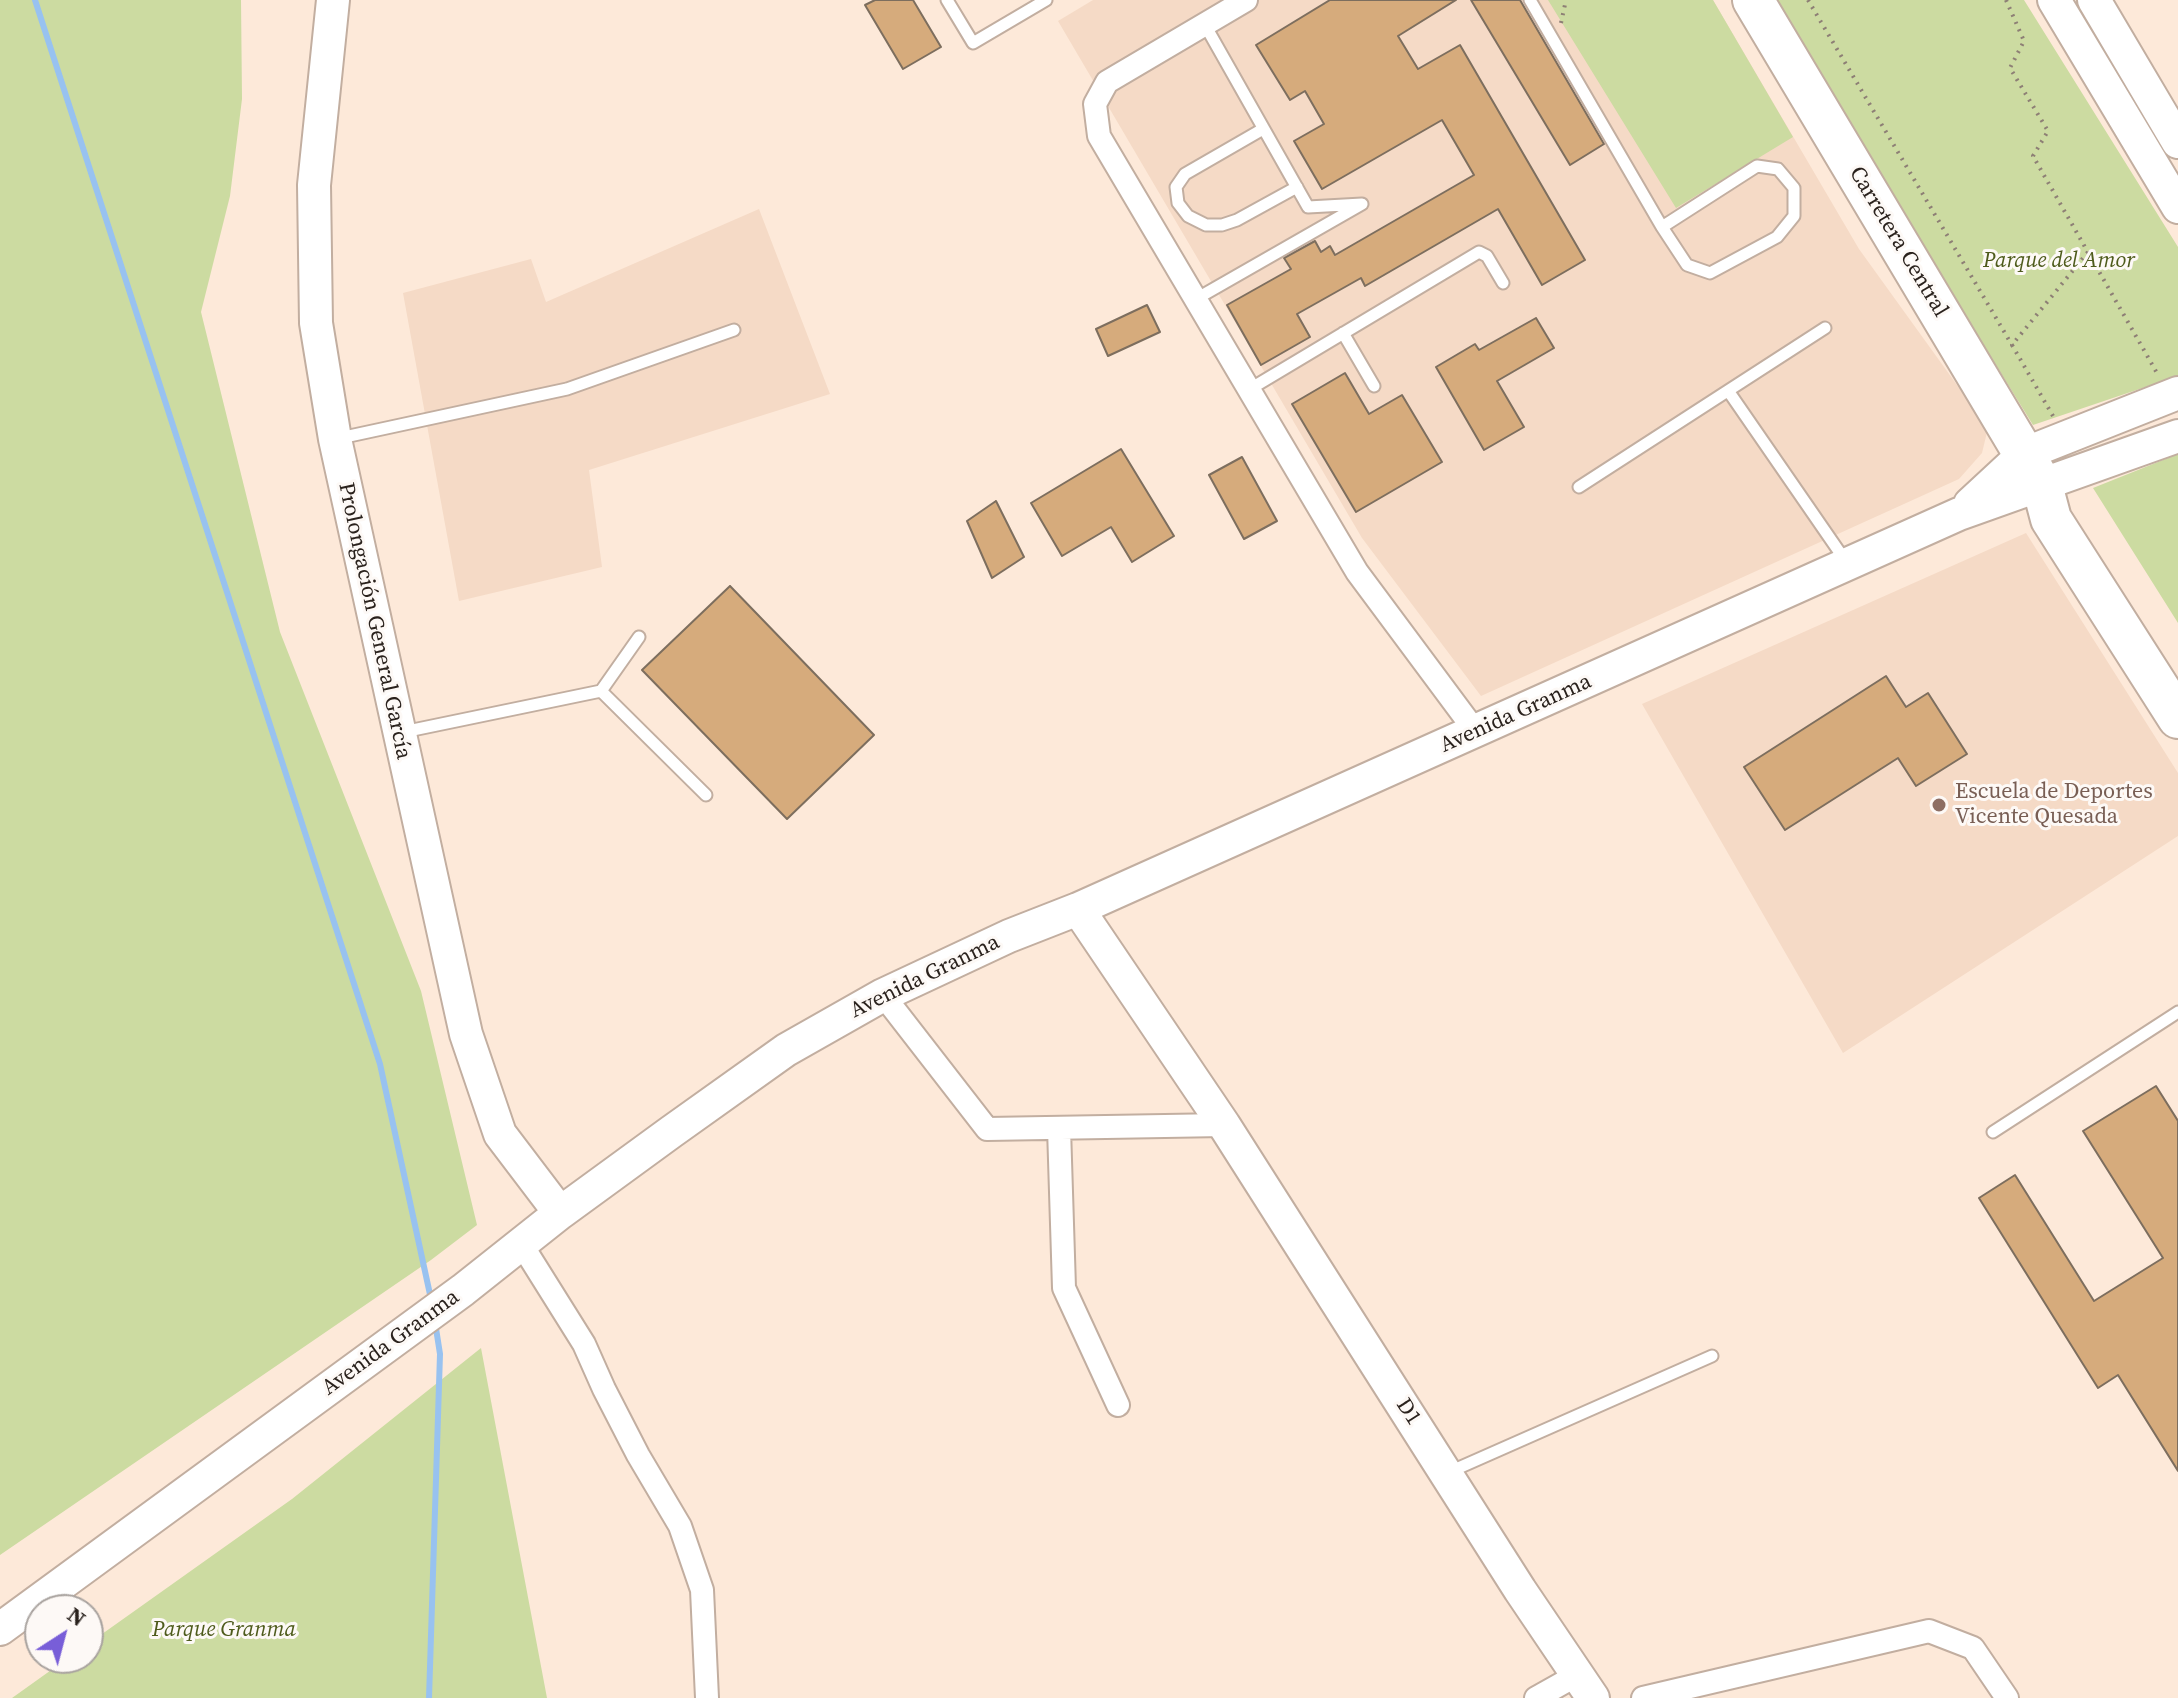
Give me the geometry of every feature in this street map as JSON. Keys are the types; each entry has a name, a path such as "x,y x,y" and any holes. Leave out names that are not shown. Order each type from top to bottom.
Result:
{"highway":[{"name":"Carretera Central","path":"1753,0 2033,469 2051,519 2178,718"},
{"name":"Carretera Central","path":"2033,469 2075,511 2178,671"}],"main road":[{"name":"Prolongación General García","path":"333,0 314,185 316,323 335,439 466,1034 500,1134 560,1213"},
{"path":"2054,0 2178,207"},
{"path":"2094,0 2178,142"},
{"name":"Avenida Granma","path":"0,1629 463,1290 560,1213 786,1050 883,995 1009,936 1078,909 1959,514 2033,469 2066,437 2174,394"},
{"name":"Avenida Granma","path":"2033,469 2178,436"},
{"name":"D1","path":"1078,909 1224,1125 1520,1590 1585,1686"}],"street":[{"path":"1246,0 1107,82 1095,104 1099,136 1357,572 1476,732"},
{"path":"883,995 987,1129 1224,1125"},
{"path":"1059,1128 1064,1288 1118,1405"},
{"path":"522,1245 584,1344 624,1429 680,1526 702,1590 707,1698"},
{"path":"1643,1698 1929,1631 1973,1648 2007,1698"},
{"path":"1536,1698 1585,1686"}],"lane":[{"path":"947,0 973,43 1046,0"},
{"path":"1530,0 1662,227 1687,265 1710,273 1777,237 1794,216 1794,188 1778,169 1757,166 1662,227"},
{"path":"1196,299 1362,204 1308,207 1205,25"},
{"path":"1263,129 1185,174 1176,187 1178,203 1188,216 1206,225 1222,225 1297,187"},
{"path":"1250,389 1479,252 1487,256 1503,283"},
{"path":"1579,487 1825,328"},
{"path":"335,439 567,389 734,330"},
{"path":"1343,333 1374,386"},
{"path":"1729,392 1848,564"},
{"path":"399,733 601,691 639,637"},
{"path":"601,691 706,795"},
{"path":"1993,1132 2178,1012"},
{"path":"1447,1473 1712,1356"}],"path":[{"path":"1808,0 2066,437"},
{"path":"2006,0 2024,41 2010,68 2048,131 2033,156 2174,394"},
{"path":"2012,345 2088,252"}],"shaded area":[{"path":"1093,0 1713,0 1859,249 1988,428 1982,453 1959,479 1481,696 1362,538 1058,21"},
{"path":"759,209 830,394 589,470 602,567 459,601 403,293 531,259 546,302"},
{"name":"Escuela de Deportes Vicente Quesada","path":"2026,533 2178,773 2178,836 1843,1053 1642,704"}],"green space":[{"path":"0,0 241,0 242,99 230,196 201,312 280,632 421,991 477,1225 431,1260 0,1555"},
{"path":"1548,0 1713,0 1793,137 1676,208"},
{"name":"Parque del Amor","path":"1770,0 2024,0 2178,247 2178,376 2033,425"},
{"path":"2178,454 2178,623 2093,488"},
{"name":"Parque Granma","path":"481,1348 547,1698 12,1698 46,1674 104,1674 104,1633 292,1499"}],"building":[{"path":"875,0 913,0 941,47 903,69 865,5"},
{"path":"1330,0 1456,0 1398,36 1418,69 1460,45 1585,260 1542,285 1498,209 1365,286 1361,278 1297,314 1310,337 1261,365 1227,305 1291,269 1284,258 1315,241 1321,252 1330,246 1335,255 1474,175 1442,120 1322,189 1294,141 1324,124 1305,91 1290,100 1256,45"},
{"path":"1471,0 1520,0 1604,144 1570,165"},
{"path":"1147,305 1160,332 1108,356 1096,329"},
{"path":"1536,318 1554,348 1497,381 1524,427 1484,450 1436,367 1475,344 1479,350"},
{"path":"1345,373 1369,414 1402,395 1442,462 1356,512 1292,404"},
{"path":"1121,449 1174,536 1132,562 1111,527 1062,556 1031,503"},
{"path":"1242,457 1277,521 1244,539 1209,475"},
{"path":"996,501 1024,557 992,578 967,521"},
{"path":"730,586 874,735 787,819 642,670"},
{"path":"1886,676 1906,707 1928,693 1967,754 1916,786 1898,758 1785,830 1744,767"},
{"path":"2156,1086 2178,1121 2178,1471 2118,1375 2098,1388 1979,1198 2015,1175 2094,1301 2163,1258 2083,1131"}],"waterway":[{"path":"35,0 380,1064 431,1299"},
{"path":"429,1698 440,1354 435,1322"}],"place":[{"name":"Escuela de Deportes Vicente Quesada","path":"1939,805"}]}
